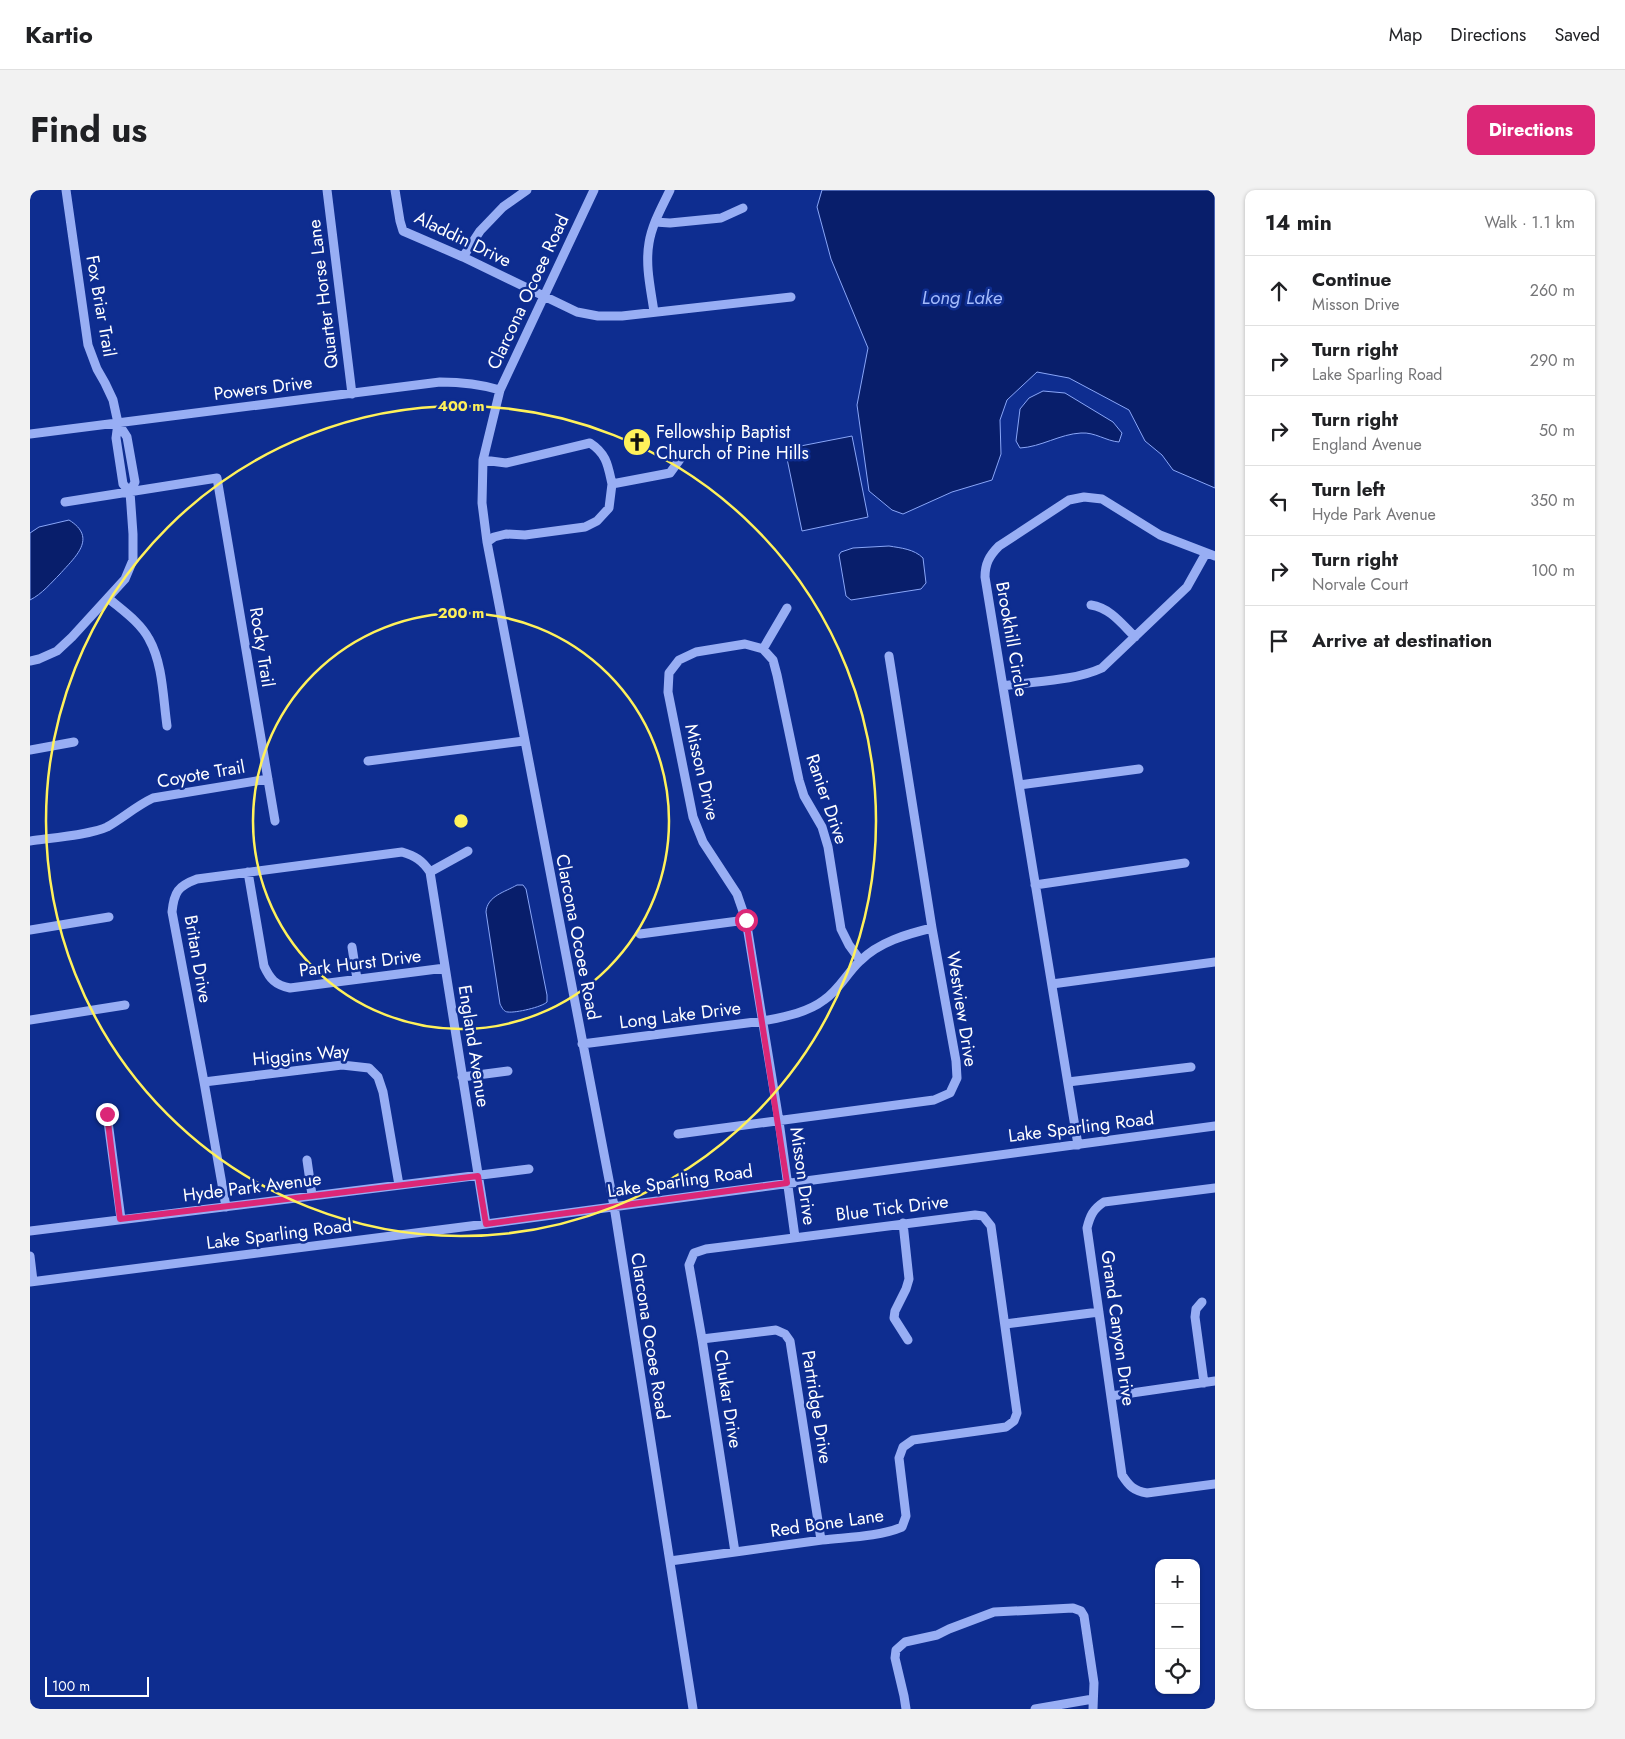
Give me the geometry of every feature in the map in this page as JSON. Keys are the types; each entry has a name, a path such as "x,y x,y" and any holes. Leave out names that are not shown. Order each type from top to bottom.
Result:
{"street":[{"name":"Fox Briar Trail","path":"30,660 39,659 57,651 72,637 125,579 133,560 130,492 135,482 127,437 118,423 113,400 96,369 88,345 66,190"},
{"name":"Quarter Horse Lane","path":"327,190 352,394"},
{"name":"Aladdin Drive","path":"395,190 403,231 463,257 577,312 598,316 622,316 790,297"},
{"path":"463,257 480,231 503,207 527,190"},
{"name":"Clarcona Ocoee Road","path":"594,190 500,390 483,460 482,503 487,542 524,741 614,1206 693,1709"},
{"path":"654,312 647,261 649,244 655,222 670,190"},
{"path":"655,222 670,223 721,218 743,208"},
{"name":"Powers Drive","path":"30,434 440,382 469,383 500,390"},
{"path":"483,460 506,463 590,443 600,449 608,465 612,484 609,508 597,520 585,527 525,535 506,534 494,537 487,542"},
{"path":"612,484 670,473 683,455"},
{"name":"Rocky Trail","path":"130,492 217,478 275,821"},
{"path":"65,502 130,492"},
{"name":"Brookhill Circle","path":"1078,1145 985,577 985,566 990,554 999,546 1069,500 1084,497 1102,499 1160,535 1211,555"},
{"path":"1003,686 1090,674 1102,668 1187,587 1211,555"},
{"path":"108,598 134,620 149,638 158,663 168,726"},
{"path":"1091,605 1102,607 1113,614 1134,637"},
{"path":"764,648 787,608"},
{"name":"Misson Drive","path":"764,648 745,644 696,652 679,660 670,673 668,692 693,817 702,842 737,894 746,920 796,1237"},
{"name":"Ranier Drive","path":"764,648 773,660 804,796 822,827 828,847 841,929 849,945 860,960"},
{"name":"Westview Drive","path":"678,1134 934,1100 950,1093 957,1078 956,1060 932,928 889,656"},
{"path":"368,761 524,741"},
{"path":"30,750 74,742"},
{"path":"1019,785 1139,768"},
{"name":"Coyote Trail","path":"30,841 105,828 127,815 137,805 153,798 268,779"},
{"path":"430,872 468,851"},
{"name":"Britan Drive","path":"226,1207 172,912 174,898 183,884 197,878 402,852 416,857 425,864 430,872"},
{"path":"1035,885 1185,863"},
{"name":"Park Hurst Drive","path":"248,872 264,966 270,978 279,986 290,988 445,968"},
{"name":"England Avenue","path":"430,872 486,1224"},
{"path":"30,930 109,917"},
{"path":"640,934 746,920"},
{"name":"Long Lake Drive","path":"582,1044 763,1021 786,1016 824,1000 839,986 860,960 883,945 907,934 932,928"},
{"path":"352,947 357,979"},
{"path":"1052,984 1215,962"},
{"path":"30,1020 125,1006"},
{"name":"Higgins Way","path":"204,1082 342,1065 369,1068 378,1077 383,1092 399,1185"},
{"path":"1068,1082 1191,1067"},
{"path":"462,1077 508,1071"},
{"path":"107,1114 120,1219"},
{"name":"Lake Sparling Road","path":"32,1282 486,1224 1215,1126"},
{"path":"307,1160 312,1196"},
{"name":"Hyde Park Avenue","path":"30,1231 529,1169"},
{"name":"Grand Canyon Drive","path":"1215,1188 1104,1202 1094,1209 1089,1218 1087,1228 1122,1475 1128,1486 1137,1492 1147,1493 1215,1484"},
{"name":"Blue Tick Drive","path":"694,1253 706,1249 903,1223 975,1215 984,1216 991,1226 1005,1324"},
{"path":"903,1223 909,1279 894,1311 894,1318 908,1340"},
{"name":"Chukar Drive","path":"694,1253 688,1265 702,1339 735,1552"},
{"path":"30,1256 32,1282"},
{"path":"1202,1302 1196,1309 1195,1317 1204,1382"},
{"path":"1005,1324 1099,1312"},
{"name":"Red Bone Lane","path":"670,1560 890,1532 902,1527 906,1516 899,1458 904,1447 913,1440 1006,1427 1014,1421 1017,1413 1005,1324"},
{"name":"Partridge Drive","path":"702,1339 776,1330 785,1334 790,1341 821,1540"},
{"path":"1111,1396 1215,1381"},
{"path":"906,1709 895,1658 896,1650 905,1642 937,1635 949,1628 994,1612 1073,1608 1081,1611 1084,1616 1094,1683 1093,1704 1035,1709"}],"water":[{"name":"Long Lake","path":"822,190 1215,190 1215,488 1173,470 1162,455 1145,441 1129,410 1069,378 1037,372 1007,400 1000,420 1001,454 992,480 952,492 903,514 892,510 869,491 857,405 868,348 831,259 817,207"},
{"path":"1043,391 1065,393 1113,422 1122,433 1119,442 1081,433 1020,448 1016,441 1020,409 1029,398"},
{"path":"852,436 868,517 802,531 785,449"},
{"path":"69,520 78,527 82,534 83,541 81,547 72,561 53,581 30,600 30,533 39,527"},
{"path":"889,546 903,548 923,558 926,583 921,589 851,600 846,596 839,555 841,552 853,548"},
{"path":"517,885 523,885 526,889 547,1002 529,1009 508,1012 504,1011 500,1004 486,912 493,898"}],"place":[{"name":"Fellowship Baptist Church of Pine Hills","path":"637,442"}],"route":[{"path":"107,1114 120,1219 478,1176 486,1224 787,1183 779,1121 746,920"}]}
